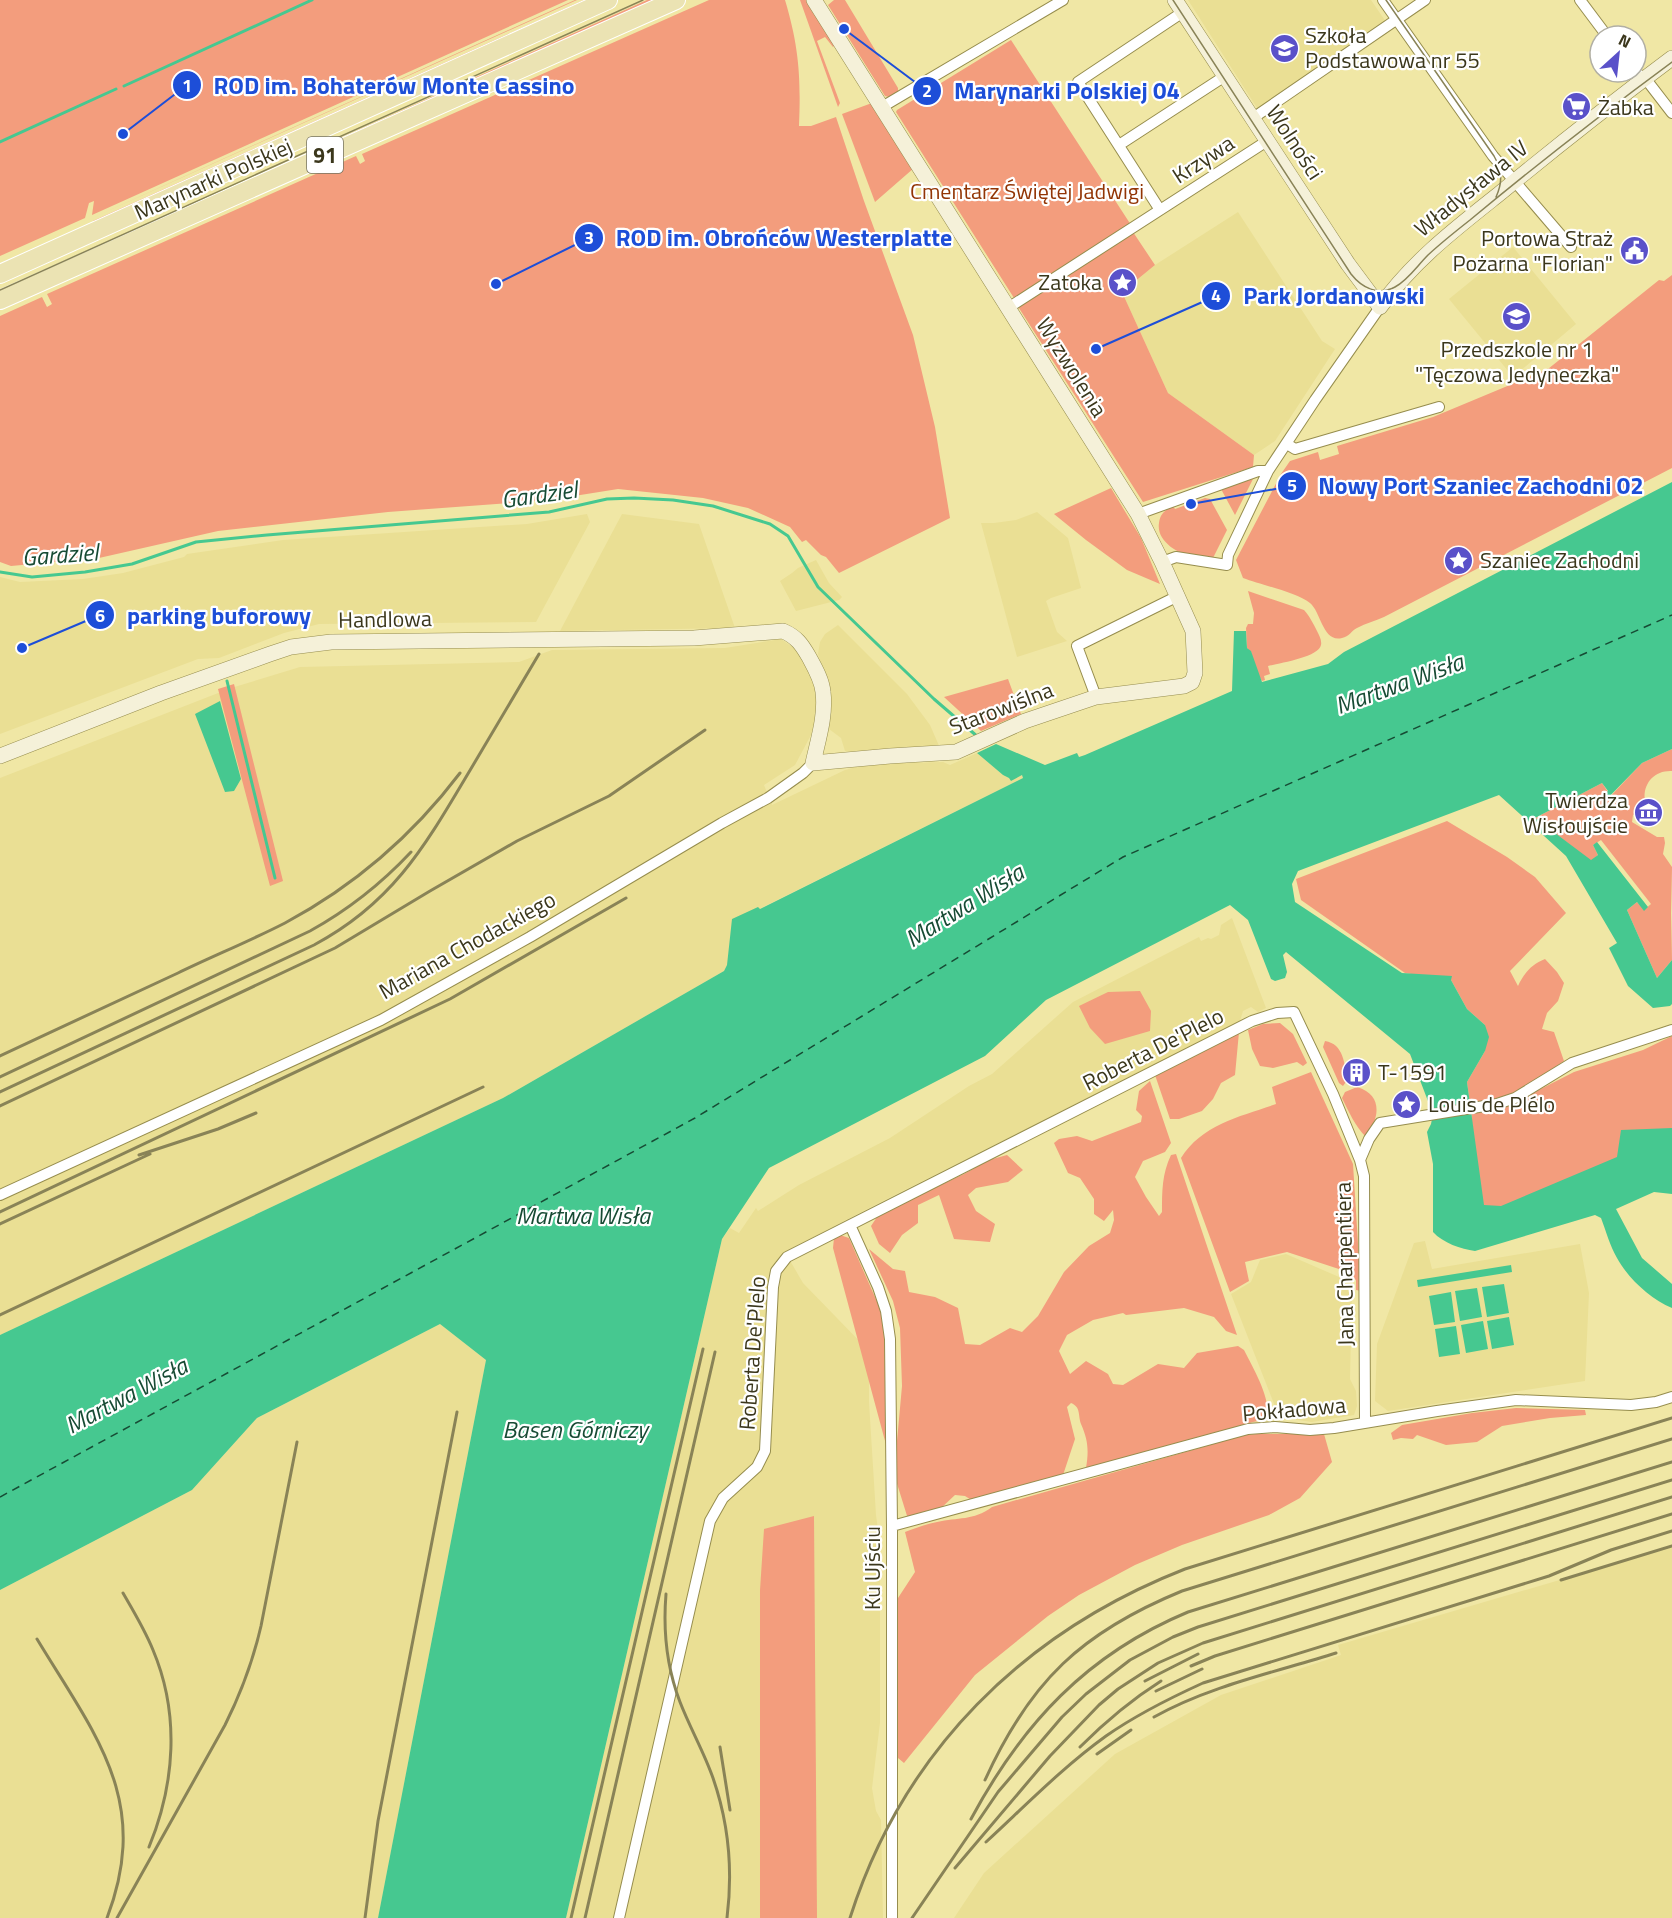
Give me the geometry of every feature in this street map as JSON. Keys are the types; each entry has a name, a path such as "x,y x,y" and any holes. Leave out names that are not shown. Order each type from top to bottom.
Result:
{"main road":[{"name":"Marynarki Polskiej","path":"0,274 608,0"},
{"name":"Marynarki Polskiej","path":"0,300 676,0"}],"street":[{"name":"Wyzwolenia","path":"814,0 1138,514"},
{"path":"882,107 1063,0"},
{"path":"1383,0 1493,156 1571,247"},
{"path":"1252,118 1425,0"},
{"path":"1580,0 1598,24"},
{"name":"Wolności","path":"1179,6 1348,264 1380,307"},
{"name":"Krzywa","path":"1160,210 1078,82 1179,6"},
{"name":"Władysława IV","path":"1648,71 1672,58"},
{"path":"1119,145 1225,76"},
{"name":"Władysława IV","path":"1162,562 1176,557 1227,565 1227,555 1268,471 1394,288 1425,254 1607,106 1630,84"},
{"path":"1648,84 1672,113"},
{"name":"Krzywa","path":"1008,308 1267,141"},
{"path":"1287,444 1295,449 1439,408"},
{"path":"1162,562 1138,514 1258,471 1268,471"},
{"name":"Starowiślna","path":"813,763 957,752 1025,721 1096,697 1184,686 1192,682 1195,673 1193,631 1162,562"},
{"path":"1096,697 1077,646 1178,596"},
{"name":"Handlowa","path":"0,756 161,693 291,647 342,642 694,638 783,631 801,643 817,672 824,691 820,730 813,763"},
{"name":"Mariana Chodackiego","path":"0,1195 381,1020 530,937 712,828 768,798 813,763"},
{"name":"Jana Charpentiera","path":"1294,1012 1333,1094 1360,1160 1364,1176 1365,1422"},
{"name":"Roberta De'Plelo","path":"619,1918 710,1521 723,1498 757,1467 765,1451 773,1287 776,1272 787,1257 1252,1021 1277,1013 1294,1012"},
{"path":"1360,1160 1369,1139 1380,1123 1497,1104 1515,1098 1572,1063 1672,1030"},
{"name":"Ku Ujściu","path":"850,1226 878,1287 886,1311 890,1339 892,1918"},
{"name":"Pokładowa","path":"892,1526 1248,1429 1275,1426 1310,1430 1334,1428 1516,1401 1631,1405 1656,1402 1672,1397"}],"shaded area":[{"name":"Szkoła Podstawowa nr 55","path":"1188,0 1371,0 1386,22 1259,111"},
{"path":"1238,212 1322,341 1335,349 1275,441 1254,455 1168,393 1122,292 1155,265"},
{"name":"Przedszkole nr 1 \"Tęczowa Jedyneczka\"","path":"1513,247 1576,324 1513,377 1449,299"},
{"path":"1037,512 1068,538 1081,588 1046,601 1057,632 1067,641 1017,657 981,523 1016,520"},
{"path":"587,514 590,522 536,622 319,624 284,633 219,658 198,659 0,734 0,577 20,582 83,579 123,573 184,557 187,554 283,540 527,524"},
{"path":"622,514 699,524 735,628 560,631"},
{"path":"816,560 829,583 842,597 839,600 796,611 780,581 798,568"},
{"path":"838,625 907,694 930,725 940,748 845,751 841,738 829,729 829,687 818,654 820,642 825,634"},
{"path":"781,639 799,652 815,684 817,711 811,735 795,765 764,785 772,805 845,770 868,764 943,762 950,765 977,753 1011,780 1022,775 1023,778 759,909 759,907 724,971 503,1098 0,1335 0,778 231,688 300,667 519,662 552,650 725,648"},
{"path":"1232,918 1266,1008 1258,1012 1251,1007 1243,1011 1240,1021 785,1252 803,1283 869,1351 869,1402 880,1544 880,1723 872,1788 876,1811 881,1820 883,1918 566,1918 722,1239 730,1228 739,1233 756,1208 758,1211 799,1185 890,1138 969,1086 992,1074 1073,1002 1199,937 1201,941 1219,935 1221,925"},
{"path":"1425,1241 1432,1269 1580,1244 1589,1293 1585,1381 1388,1411 1375,1401 1377,1344 1414,1243"},
{"path":"1286,1254 1346,1280 1352,1285 1350,1379 1356,1391 1357,1406 1354,1415 1312,1422 1284,1418 1278,1414 1231,1294 1251,1282 1260,1260"},
{"path":"440,1324 486,1360 378,1918 0,1918 0,1590 192,1490 257,1418"},
{"path":"1672,1547 1672,1918 954,1918 984,1873 1115,1754 1221,1695 1341,1655 1338,1645"}],"green space":[{"path":"0,0 568,0 92,215 94,201 89,203 85,218 0,256"},
{"path":"575,0 577,0 92,218"},
{"path":"584,0 596,0 95,223 93,221"},
{"path":"647,0 658,0 0,292"},
{"path":"709,0 785,0 798,62 799,126 811,126 836,117 913,335 935,427 950,518 839,573 826,557 806,540 802,542 790,527 748,508 703,498 618,489 549,500 388,512 218,531 99,558 11,566 0,562 0,316 42,297 47,307 52,304 47,294 356,156 360,164 365,161 362,154"},
{"path":"800,0 806,0 835,45 833,47 825,37 817,41 840,103 838,107"},
{"path":"834,0 845,0 898,88 898,92 889,97 885,96 828,5"},
{"name":"Cmentarz Świętej Jadwigi","path":"1011,40 1131,225 1014,298 896,112"},
{"path":"872,103 914,168 875,202 842,114"},
{"path":"1133,232 1155,265 1122,292 1168,393 1254,455 1253,467 1143,502 1017,305"},
{"path":"1672,275 1672,468 1384,617 1360,626 1342,638 1331,636 1326,631 1314,607 1304,599 1243,578 1236,560 1290,461 1318,452 1320,460 1339,454 1337,446 1433,417 1548,369 1659,280 1664,281"},
{"path":"1253,479 1235,515 1221,489"},
{"path":"1111,488 1141,538 1160,584 1127,570 1054,514"},
{"path":"1205,498 1210,499 1227,530 1213,558 1193,557 1181,553 1164,541 1159,530 1160,517 1168,509 1173,506 1175,509"},
{"path":"1248,591 1304,610 1320,638 1319,649 1298,659 1268,666 1270,674 1264,676 1265,680 1262,681 1257,673 1251,652 1247,648 1246,628 1248,624 1253,624 1254,613"},
{"path":"1008,679 1021,714 981,731 944,697"},
{"path":"234,684 283,881 270,886 218,689"},
{"path":"1672,749 1672,771 1660,773 1647,784 1645,802 1639,807 1643,811 1633,815 1632,822 1657,837 1664,837 1663,854 1672,867 1672,960 1657,978 1627,910 1637,902 1644,910 1651,904 1601,840 1593,845 1598,855 1591,861 1535,818 1602,783 1608,792 1605,802 1642,763"},
{"path":"1447,821 1507,857 1535,877 1566,913 1510,971 1518,986 1536,963 1545,959 1564,983 1558,1001 1547,1013 1542,1029 1554,1032 1564,1061 1507,1097 1470,1104 1467,1082 1485,1051 1485,1025 1467,1009 1451,980 1405,973 1301,900 1296,879"},
{"path":"1140,991 1151,1011 1150,1031 1105,1044 1090,1028 1079,1006 1108,992"},
{"path":"1280,1023 1293,1034 1307,1063 1303,1066 1297,1062 1273,1068 1260,1066 1252,1049 1248,1030 1263,1024"},
{"path":"1239,1032 1235,1075 1221,1083 1213,1099 1202,1111 1179,1119 1170,1119 1155,1075"},
{"path":"1672,1036 1672,1174 1480,1215 1471,1111 1517,1101 1574,1072 1643,1050"},
{"path":"1325,1041 1340,1050 1348,1079 1343,1086 1339,1083 1323,1047"},
{"path":"1311,1072 1353,1164 1361,1291 1356,1290 1356,1280 1345,1271 1287,1252 1245,1262 1249,1281 1230,1292 1181,1158 1190,1146 1211,1129 1237,1117 1276,1104 1272,1087"},
{"path":"1150,1081 1171,1143 1165,1152 1143,1161 1135,1177 1159,1216 1162,1212 1164,1176 1171,1155 1176,1154 1237,1335 1226,1331 1214,1317 1184,1308 1126,1315 1123,1313 1093,1320 1067,1335 1059,1351 1070,1374 1086,1361 1108,1374 1113,1384 1123,1385 1158,1364 1184,1368 1197,1353 1238,1346 1244,1350 1260,1383 1268,1410 1268,1419 1086,1468 1088,1450 1086,1440 1078,1409 1071,1403 1067,1407 1075,1439 1063,1475 973,1501 965,1496 955,1495 940,1509 908,1519 894,1474 902,1386 900,1328 893,1301 869,1249 893,1269 905,1271 909,1292 935,1297 958,1308 965,1344 980,1345 1010,1328 1022,1332 1038,1316 1064,1272 1089,1246 1110,1233 1114,1220 1113,1210 1104,1221 1094,1214 1094,1199 1080,1178 1068,1173 1054,1143 1059,1139 1077,1136 1092,1141 1141,1122 1142,1116 1136,1110 1139,1091"},
{"path":"1357,1087 1372,1096 1375,1102 1374,1123 1366,1137 1355,1124 1342,1098 1345,1092"},
{"path":"1007,1155 1023,1170 1008,1182 976,1188 968,1195 976,1211 995,1224 990,1242 954,1239 939,1195 918,1205 918,1223 902,1235 890,1253 879,1244 871,1226 879,1214 989,1160"},
{"path":"840,1235 849,1238 882,1313 886,1335 888,1452 833,1248 834,1238"},
{"path":"1516,1408 1585,1410 1586,1415 1502,1426 1477,1442 1446,1445 1417,1435 1413,1439 1393,1440 1391,1433 1402,1425"},
{"path":"1324,1434 1332,1462 1300,1498 1269,1515 1182,1545 1135,1565 1079,1595 1048,1616 975,1675 904,1763 898,1758 898,1598 915,1572 905,1532 945,1520 972,1517 992,1507 1245,1435"},
{"path":"814,1516 817,1918 760,1918 760,1590 764,1529"}],"water":[{"name":"Martwa Wisła","path":"1672,482 1672,749 1642,763 1604,802 1601,798 1608,791 1602,783 1535,818 1591,860 1598,855 1593,845 1597,842 1648,907 1644,911 1637,902 1627,910 1657,978 1672,960 1672,1004 1653,1008 1628,986 1609,948 1617,943 1566,856 1499,795 1298,871 1292,884 1295,902 1402,973 1452,976 1451,980 1467,1009 1485,1025 1489,1037 1485,1051 1467,1082 1484,1205 1501,1206 1617,1157 1621,1130 1672,1128 1672,1194 1654,1192 1616,1209 1642,1258 1672,1284 1672,1308 1640,1287 1627,1273 1610,1243 1601,1218 1595,1215 1475,1251 1452,1245 1437,1236 1433,1232 1433,1164 1427,1132 1434,1109 1431,1109 1410,1054 1286,952 1283,955 1287,972 1285,978 1275,981 1271,979 1248,920 1230,905 1046,1000 985,1056 769,1168 722,1239 566,1918 378,1918 486,1360 440,1324 257,1418 192,1490 0,1590 0,1335 503,1098 724,971 727,965 732,919 758,907 760,909 1023,778 1022,775 1011,781 977,753 996,744 1045,765 1077,753 1079,757 1232,691 1234,631 1246,631 1247,648 1251,651 1262,682 1328,664 1344,652"},
{"path":"220,701 241,779 234,791 225,792 195,714"},
{"path":"1511,1265 1512,1272 1418,1287 1417,1280"},
{"path":"1504,1284 1509,1313 1487,1317 1482,1287"},
{"path":"1477,1288 1482,1317 1460,1321 1455,1291"},
{"path":"1451,1292 1455,1322 1434,1325 1429,1296"},
{"path":"1509,1317 1514,1345 1492,1349 1487,1321"},
{"path":"1483,1321 1488,1349 1466,1353 1461,1325"},
{"path":"1456,1326 1460,1354 1439,1357 1435,1329"}],"waterway":[{"path":"124,86 312,0"},
{"path":"0,142 116,89"},
{"name":"Gardziel","path":"0,572 32,577 85,572 132,564 196,542 549,512 607,499 673,500 713,506 770,524 788,536 818,587 934,699 978,737"},
{"path":"227,681 275,878"}],"ferry route":[{"path":"0,1497 695,1118 1123,857 1672,615"}],"tram line":[{"path":"0,290 643,0"},
{"path":"1173,0 1351,274 1365,287 1377,291 1389,290 1400,284 1428,255 1520,179 1672,62"},
{"path":"1386,0 1494,156 1501,176 1496,197"}],"railway":[{"path":"0,1092 314,945 342,929 365,911 405,870 421,848 453,799 539,654"},
{"path":"0,1106 335,948 517,841 609,796 705,730"},
{"path":"0,1056 285,923 335,893 402,838 442,796 460,773"},
{"path":"0,1077 310,931 364,896 411,852"},
{"path":"0,1212 450,999 626,898"},
{"path":"0,1315 483,1087"},
{"path":"139,1155 218,1129 256,1113"},
{"path":"0,1224 150,1154"},
{"path":"571,1918 703,1349"},
{"path":"585,1918 715,1352"},
{"path":"365,1918 378,1821 457,1412"},
{"path":"850,1918 873,1858 902,1802 937,1751 977,1705 1022,1663 1072,1627 1127,1595 1185,1569 1672,1418"},
{"path":"985,1780 1002,1745 1021,1714 1063,1664 1115,1624 1147,1607 1182,1591 1672,1439"},
{"path":"117,1918 225,1725 246,1677 261,1626 297,1442"},
{"path":"971,1819 1012,1752 1035,1723 1088,1671 1152,1629 1188,1612 1672,1462"},
{"path":"912,1918 998,1792 1062,1717 1086,1694 1130,1660 1173,1637 1198,1627 1672,1480"},
{"path":"955,1868 1050,1756 1099,1705 1118,1689 1158,1663 1203,1643 1672,1497"},
{"path":"1191,1666 1215,1656 1672,1514"},
{"path":"986,1842 1059,1774 1106,1736 1153,1707 1203,1683 1549,1576 1611,1550 1672,1531"},
{"path":"1561,1580 1672,1546"},
{"path":"123,1593 143,1628 162,1674 170,1724 169,1774 158,1823 149,1847"},
{"path":"666,1594 666,1635 672,1676 680,1702 713,1778 723,1813 730,1882 727,1918"},
{"path":"37,1639 97,1738 111,1770 120,1803 123,1838 119,1876 107,1918"},
{"path":"1154,1717 1220,1688 1336,1653"},
{"path":"1145,1681 1198,1654"},
{"path":"1156,1691 1202,1669"},
{"path":"1080,1747 1119,1712 1161,1681"},
{"path":"1097,1754 1131,1730"},
{"path":"720,1747 730,1810"}],"place":[{"name":"Marynarki Polskiej 04","path":"844,29"},
{"name":"Szkoła Podstawowa nr 55","path":"1284,48"},
{"name":"Żabka","path":"1577,107"},
{"name":"ROD im. Bohaterów Monte Cassino","path":"123,134"},
{"name":"Portowa Straż Pożarna \"Florian\"","path":"1634,251"},
{"name":"Zatoka","path":"1123,282"},
{"name":"ROD im. Obrońców Westerplatte","path":"496,284"},
{"name":"Przedszkole nr 1 \"Tęczowa Jedyneczka\"","path":"1517,317"},
{"name":"Park Jordanowski","path":"1096,349"},
{"name":"Nowy Port Szaniec Zachodni 02","path":"1191,504"},
{"name":"Szaniec Zachodni","path":"1459,560"},
{"name":"parking buforowy","path":"22,648"},
{"name":"Twierdza Wisłoujście","path":"1649,813"},
{"name":"T-1591","path":"1357,1072"},
{"name":"Louis de Plélo","path":"1407,1104"}],"water label":[{"name":"Basen Górniczy","path":"575,1429"}]}
